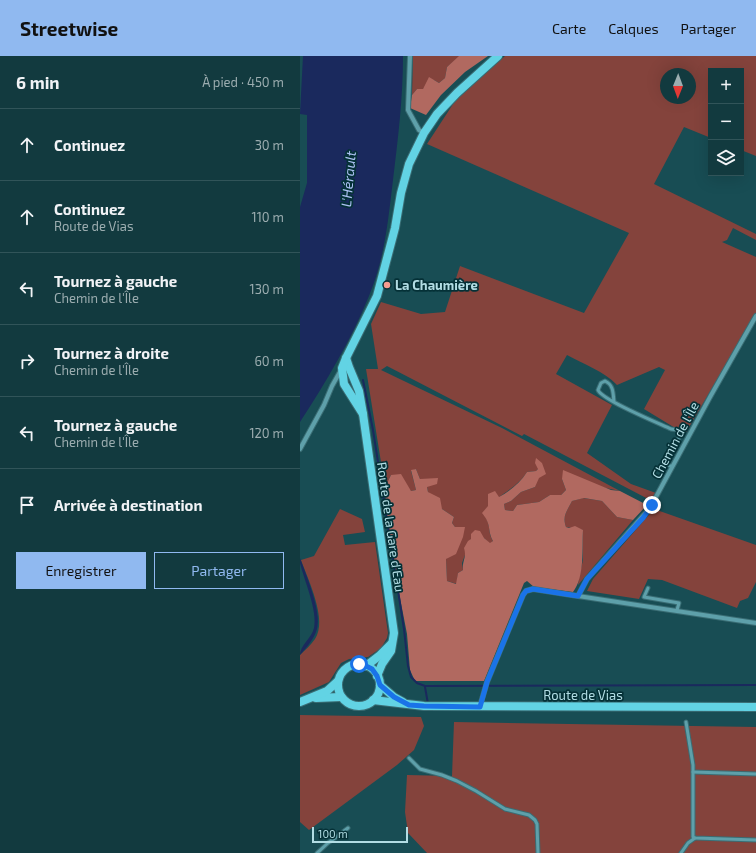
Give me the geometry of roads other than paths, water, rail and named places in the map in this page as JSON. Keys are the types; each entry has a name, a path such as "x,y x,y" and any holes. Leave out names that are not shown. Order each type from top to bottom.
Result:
{"main road":[{"path":"341,372 346,358 377,296 395,228 401,193 409,164 424,133 437,114 456,93 498,56"},
{"name":"Route de la Gare d'Eau","path":"346,358 359,391 394,633 391,651 382,664 377,676"},
{"name":"Route de la Gare d'Eau","path":"341,372 344,384 363,414"},
{"path":"366,666 393,642"},
{"path":"359,664 366,666 372,669 377,676 380,685 378,693 369,703 357,706 346,702 341,697 338,690 338,682 342,673 349,667 359,664"},
{"path":"300,702 313,698 327,691 338,682"},
{"name":"Route de Vias","path":"380,685 394,697 409,705"},
{"path":"313,698 341,697"},
{"name":"Route de Vias","path":"373,700 424,706 756,707"}],"street":[{"path":"410,56 408,110 419,130 424,133"},
{"name":"Chemin de l'Île","path":"578,596 587,579 650,508 756,316"},
{"path":"300,449 324,405 332,386 341,372 350,376 356,383"},
{"path":"480,707 485,687 526,591 533,589 756,623"}],"lane":[{"path":"614,402 612,389 609,383 605,381 601,383 598,390 600,393 614,402 671,430 678,430 680,436 665,463 672,467"},
{"path":"648,588 644,597 679,603 677,610"},
{"path":"686,722 693,765 692,832 694,838"},
{"path":"409,758 420,769 457,781 505,809 529,815 537,824 538,853"},
{"path":"693,772 756,774"},
{"path":"317,853 348,828"},
{"path":"682,853 688,843 694,838 756,840"}],"water":[{"name":"L'Hérault","path":"303,56 403,56 403,72 397,149 387,224 379,267 369,296 346,345 329,376 300,422 300,207 307,183 307,115 300,114"},
{"path":"300,558 313,594 318,622 314,636 300,655 302,648 313,632 315,621"}],"waterway":[{"path":"363,380 373,430 404,629 408,666 411,677 417,683 425,686 756,685"},
{"path":"425,687 428,704"}],"place":[{"name":"La Chaumière","path":"387,285"}]}
